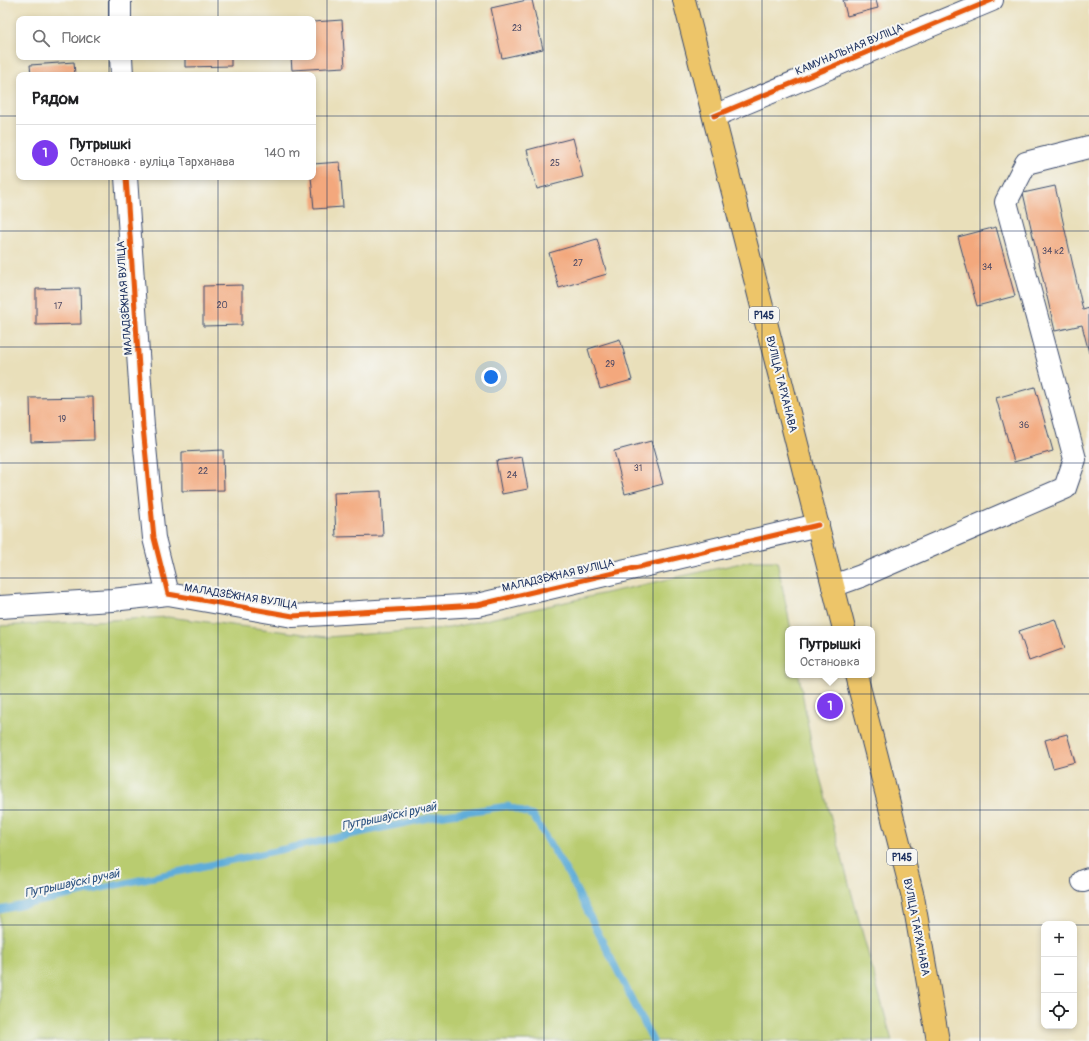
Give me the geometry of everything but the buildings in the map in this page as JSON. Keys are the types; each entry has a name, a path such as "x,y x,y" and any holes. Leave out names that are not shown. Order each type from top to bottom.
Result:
{"main road":[{"name":"ВУЛІЦА ТАРХАНАВА","path":"684,0 843,626"},
{"name":"ВУЛІЦА ТАРХАНАВА","path":"857,678 913,897 938,1041"}],"street":[{"path":"120,0 120,16"},
{"name":"КАМУНАЛЬНАЯ ВУЛІЦА","path":"714,116 992,0"},
{"path":"122,60 122,72"},
{"path":"833,586 861,576 1065,488 1082,464 1006,202 1026,163 1089,147"},
{"name":"МАЛАДЗЁЖНАЯ ВУЛІЦА","path":"126,180 143,427 154,538 168,594 293,616 477,605 818,525"},
{"path":"0,607 112,600 168,594"}],"green space":[{"path":"750,561 777,561 790,626 785,626 785,678 800,678 812,748 892,1041 0,1041 0,626 168,617 327,637 449,628"}],"waterway":[{"name":"Путрышаўскі ручай","path":"0,910 438,816 508,806 533,816 571,879 653,1041"}],"cycle path":[{"path":"714,116 992,0"},
{"path":"126,180 143,427 154,538 168,594 293,616 477,605 818,525"}],"place":[{"name":"Путрышкі","path":"830,706"}]}
